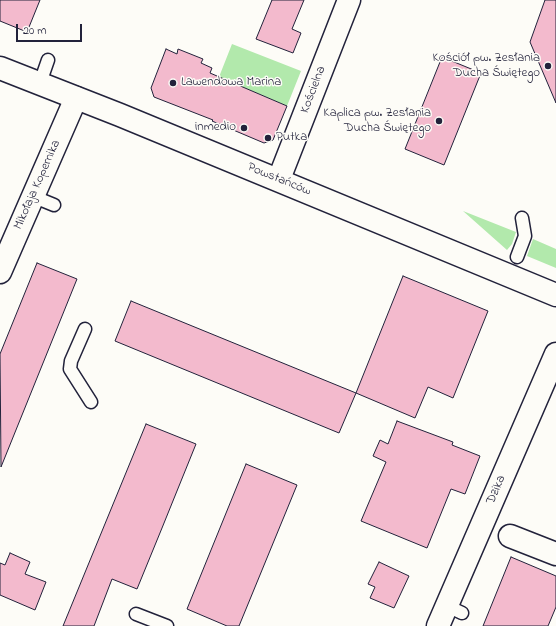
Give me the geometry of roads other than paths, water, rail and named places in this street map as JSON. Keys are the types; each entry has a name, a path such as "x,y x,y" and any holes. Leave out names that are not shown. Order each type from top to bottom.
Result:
{"street":[{"name":"Kościelna","path":"279,179 349,0"},
{"name":"Powstańców","path":"0,68 279,179 556,295"},
{"name":"Mikołaja Kopernika","path":"0,272 76,98"},
{"name":"Dzika","path":"438,626 454,609 556,354"},
{"path":"510,536 556,554"}],"lane":[{"path":"40,83 48,60"},
{"path":"32,196 54,206"},
{"path":"517,257 526,236 522,218"},
{"path":"85,329 71,361 70,369 90,402"},
{"path":"136,614 167,626"}],"place":[{"name":"Kościół pw. Zesłania Ducha Świętego","path":"548,66"},
{"name":"Lawendowa Marina","path":"173,83"},
{"name":"Kaplica pw. Zesłania Ducha Świętego","path":"439,121"},
{"name":"inmedio","path":"244,128"},
{"name":"Putka","path":"268,138"}]}
